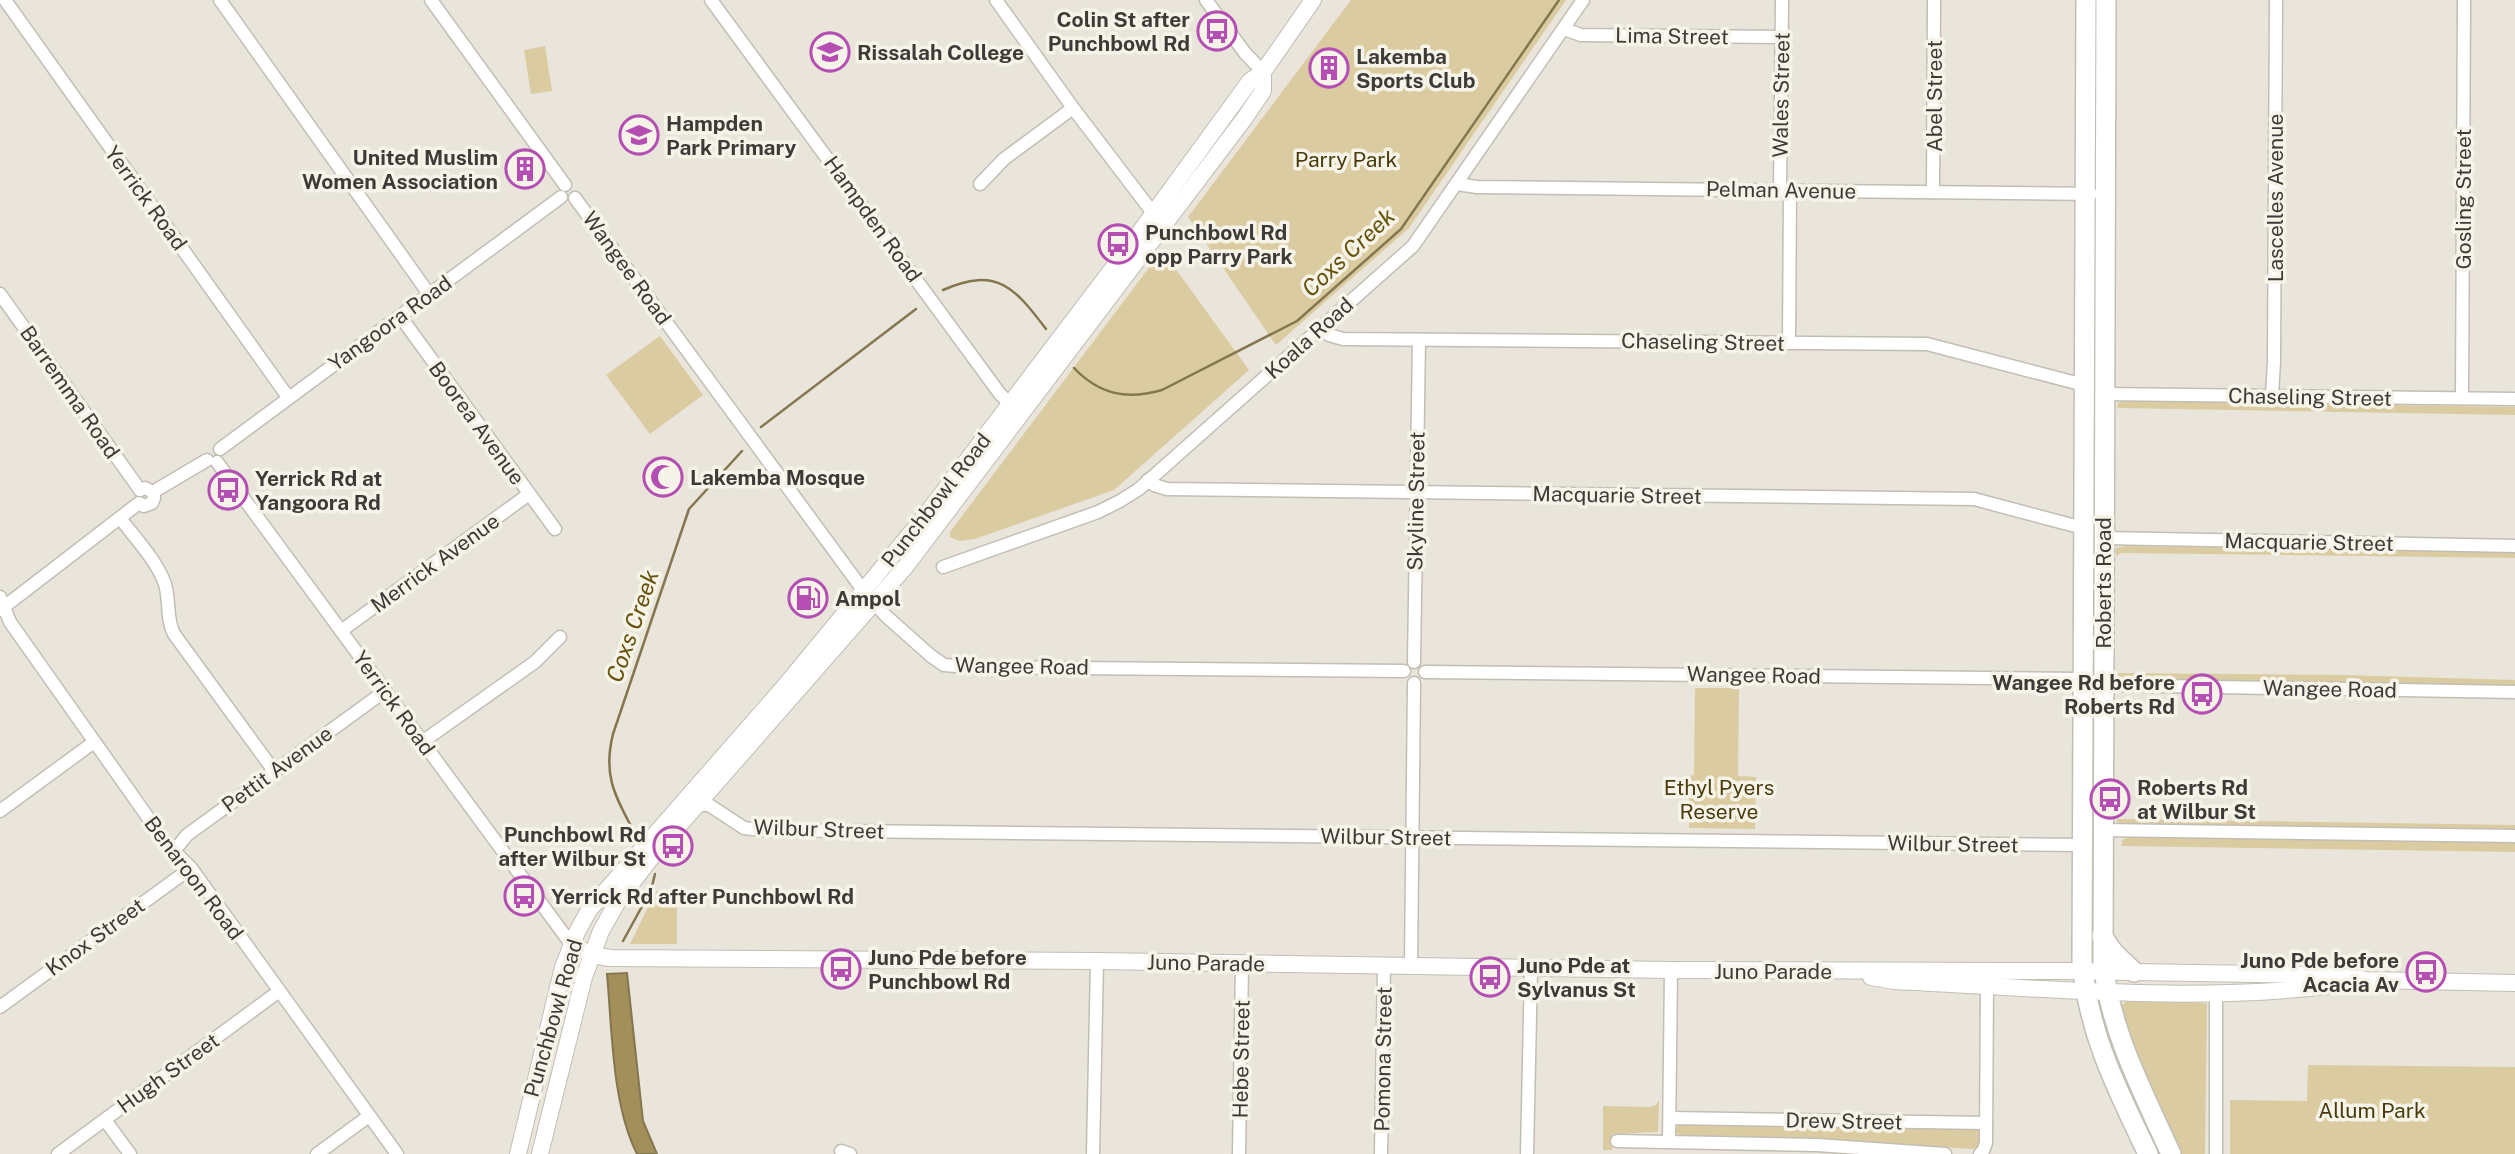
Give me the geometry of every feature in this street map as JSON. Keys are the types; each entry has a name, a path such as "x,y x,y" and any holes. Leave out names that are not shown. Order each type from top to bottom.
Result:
{"highway":[{"name":"Roberts Road","path":"2086,0 2082,678 2084,981 2091,1022 2104,1060 2147,1154"},
{"name":"Roberts Road","path":"2106,0 2102,830 2104,972 2121,1041 2171,1154"},
{"path":"2102,935 2113,953 2134,972"}],"main road":[{"name":"Punchbowl Road","path":"517,1154 557,989 571,944 583,920 752,724 925,516 1250,81 1263,72 1313,0"},
{"name":"Punchbowl Road","path":"540,1154 592,954 603,926 630,884 874,604 948,514 1244,119 1262,91 1263,72"},
{"name":"Juno Parade","path":"571,944 592,954 610,958 1097,961 1843,972 1893,969 2084,981 2107,992 2216,992 2321,987 2368,981"},
{"name":"Juno Parade","path":"1843,972 1894,981 1987,985 2084,981 2104,972 2319,975 2368,981 2515,983"}],"street":[{"name":"Yerrick Road","path":"5,0 288,397"},
{"path":"220,0 429,294"},
{"path":"431,0 563,191"},
{"name":"Hampden Road","path":"711,0 1010,404"},
{"path":"996,0 1153,213"},
{"path":"1206,0 1263,72"},
{"name":"Koala Road","path":"943,567 1098,512 1130,495 1413,246 1583,0"},
{"name":"Wales Street","path":"1782,0 1789,343"},
{"name":"Abel Street","path":"1933,192 1934,0"},
{"name":"Lascelles Avenue","path":"2272,396 2276,0"},
{"name":"Gosling Street","path":"2462,398 2464,0"},
{"name":"Lima Street","path":"1564,29 1581,35 1782,37"},
{"path":"980,184 1004,159 1073,108"},
{"name":"Pelman Avenue","path":"1457,184 1477,187 2105,194"},
{"name":"Wangee Road","path":"563,191 575,187 575,198 874,604 931,656 948,666 1404,671"},
{"name":"Yangoora Road","path":"1,605 120,518 144,495 215,457 288,397 400,316 563,191"},
{"name":"Barremma Road","path":"0,294 144,495"},
{"name":"Boorea Avenue","path":"400,316 555,528"},
{"name":"Chaseling Street","path":"1320,327 1329,335 1343,339 1933,345 2084,385"},
{"name":"Skyline Street","path":"1414,662 1419,340"},
{"name":"Chaseling Street","path":"2104,394 2515,399"},
{"name":"Yerrick Road","path":"215,457 571,944"},
{"name":"Macquarie Street","path":"1148,480 1167,489 1974,499 2083,528"},
{"name":"Merrick Avenue","path":"341,631 529,494"},
{"path":"120,518 161,575 166,591 169,622 174,634 274,771"},
{"name":"Macquarie Street","path":"2104,538 2515,545"},
{"name":"Benaroon Road","path":"1,605 10,622 166,843 191,868 397,1154"},
{"path":"422,742 535,662 560,637"},
{"path":"1414,662 1420,663 1425,672 1420,681 1414,683 1408,680 1404,671 1406,666 1414,662"},
{"name":"Wangee Road","path":"1425,672 2082,678"},
{"path":"1411,965 1414,683"},
{"name":"Wangee Road","path":"2103,685 2515,692"},
{"name":"Pettit Avenue","path":"174,851 187,835 385,691"},
{"path":"0,811 94,742"},
{"name":"Wilbur Street","path":"697,804 709,806 744,828 761,830 2082,845"},
{"path":"2102,830 2515,836"},
{"name":"Knox Street","path":"0,1007 191,868"},
{"path":"1093,1154 1097,961"},
{"name":"Hebe Street","path":"1239,1154 1242,964"},
{"name":"Pomona Street","path":"1381,1154 1384,965"},
{"path":"1527,1154 1531,968"},
{"path":"1669,1141 1671,970"},
{"path":"1980,1154 1985,1147 1987,985"},
{"name":"Hugh Street","path":"58,1154 278,992"},
{"path":"2216,992 2216,1154"},
{"path":"317,1154 369,1116"},
{"name":"Drew Street","path":"1670,1118 1985,1123"},
{"path":"105,1120 130,1154"},
{"name":"Drew Street","path":"1617,1141 1817,1145 1945,1154"}],"green space":[{"name":"Parry Park","path":"1351,0 1566,0 1409,228 1276,345 1188,217"},
{"path":"545,46 552,91 531,94 524,50"},
{"path":"2094,207 2094,854 2091,874"},
{"path":"1160,253 1164,253 1249,370 1114,490 975,539 959,541 950,537 950,532"},
{"path":"660,336 703,395 650,434 606,375"},
{"path":"2118,403 2515,407 2515,415 2117,408"},
{"path":"2116,548 2515,552 2515,558 2121,553 2116,556"},
{"path":"2119,673 2515,680 2515,686 2119,679 2116,678"},
{"name":"Ethyl Pyers Reserve","path":"1695,688 1739,688 1738,776 1756,777 1755,829 1689,828 1689,776 1694,775"},
{"path":"2117,819 2515,825 2515,829 2122,824 2117,822"},
{"path":"2123,839 2515,843 2515,852 2121,846"},
{"path":"656,891 677,891 677,944 630,944"},
{"path":"2128,1001 2184,1001 2207,1004 2205,1154 2180,1154 2135,1056 2120,1006"},
{"name":"Allum Park","path":"2308,1065 2515,1067 2515,1154 2230,1154 2230,1100 2307,1101"},
{"path":"1659,1100 1658,1132 1612,1134 1612,1150 1603,1150 1603,1106 1650,1107 1656,1105"},
{"path":"1679,1123 1977,1127 1981,1132 1980,1145 1973,1149 1681,1136 1675,1132"}],"shaded area":[{"path":"627,973 643,1121 657,1154 637,1154 622,1113 618,1090 607,974"}],"waterway":[{"name":"Coxs Creek","path":"1074,368 1094,384 1115,393 1149,393 1162,390 1297,321 1401,229 1559,0"},
{"name":"Coxs Creek","path":"943,290 978,280 1003,285 1024,302 1046,329"},
{"name":"Coxs Creek","path":"761,427 916,309"},
{"name":"Coxs Creek","path":"632,828 612,783 609,761 613,734 689,509 742,451"},
{"name":"Coxs Creek","path":"623,941 651,890 655,874"}],"place":[{"name":"Colin St after Punchbowl Rd","path":"1217,31"},
{"name":"Rissalah College","path":"830,52"},
{"name":"Lakemba Sports Club","path":"1329,68"},
{"name":"Hampden Park Primary","path":"639,135"},
{"name":"United Muslim Women Association","path":"525,169"},
{"name":"Punchbowl Rd opp Parry Park","path":"1118,244"},
{"name":"Lakemba Mosque","path":"663,477"},
{"name":"Yerrick Rd at Yangoora Rd","path":"228,490"},
{"name":"Ampol","path":"808,598"},
{"name":"Wangee Rd before Roberts Rd","path":"2202,694"},
{"name":"Roberts Rd at Wilbur St","path":"2110,799"},
{"name":"Punchbowl Rd after Wilbur St","path":"673,846"},
{"name":"Yerrick Rd after Punchbowl Rd","path":"524,896"},
{"name":"Juno Pde before Punchbowl Rd","path":"841,969"},
{"name":"Juno Pde before Acacia Av","path":"2426,972"},
{"name":"Juno Pde at Sylvanus St","path":"1490,977"}]}
